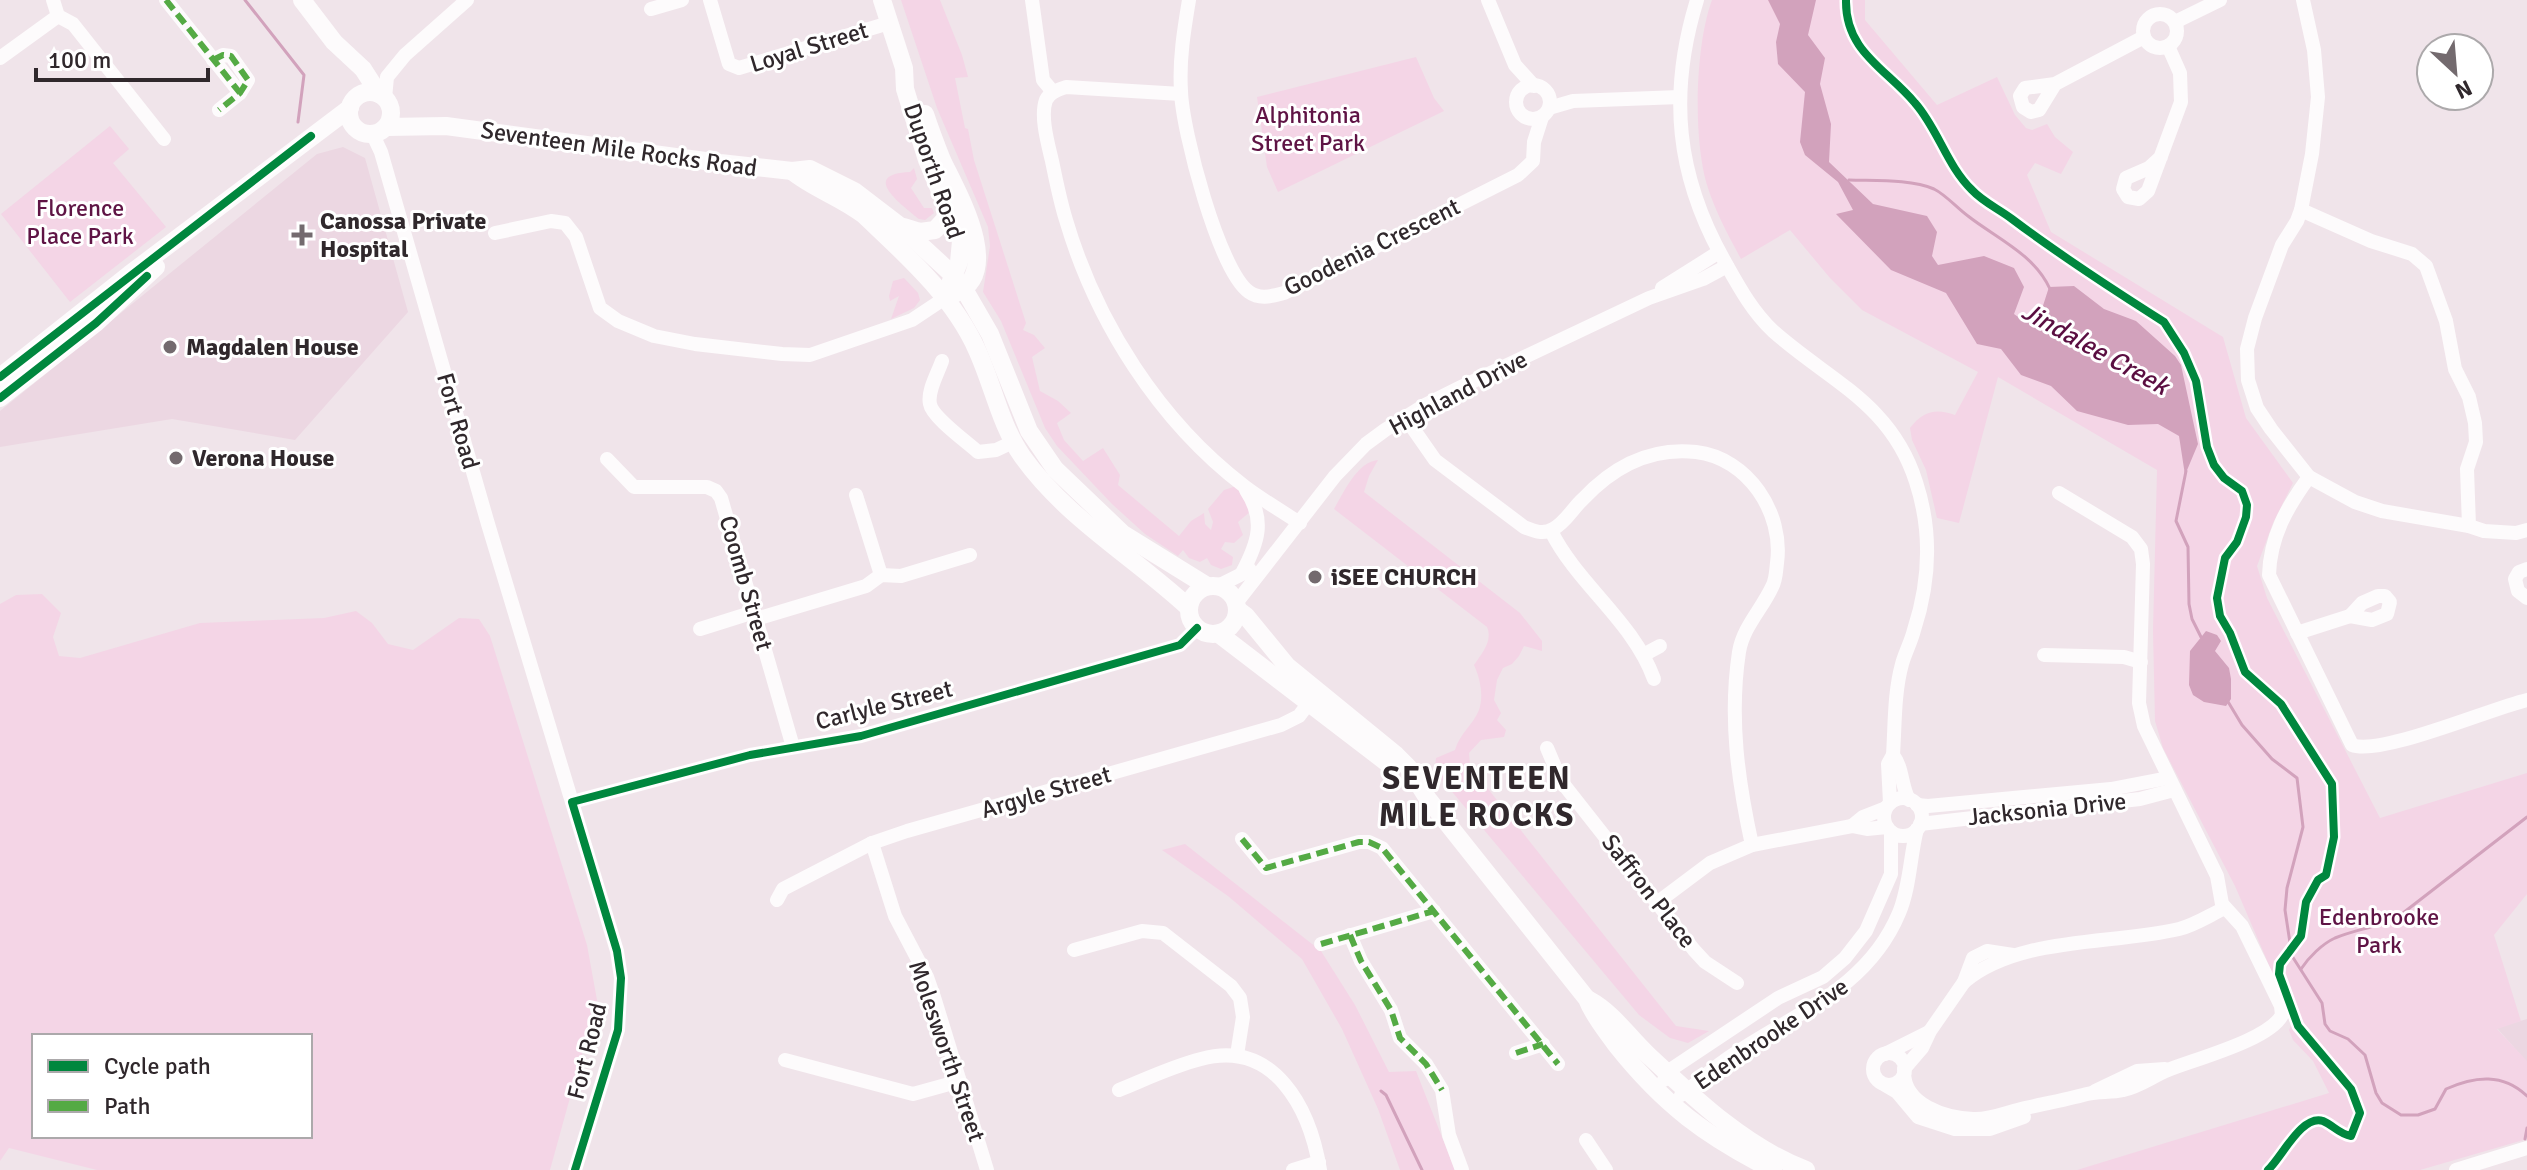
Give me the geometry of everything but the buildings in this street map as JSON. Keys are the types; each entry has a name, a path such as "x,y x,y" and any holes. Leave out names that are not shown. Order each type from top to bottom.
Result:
{"main road":[{"path":"302,0 334,42 363,69 383,112"},
{"name":"Duporth Road","path":"882,0 904,68 915,87 940,156 976,238 975,268 959,282"},
{"path":"334,42 352,79 351,111"},
{"name":"Duporth Road","path":"904,68 905,89 927,160 961,241 959,282"},
{"path":"0,377 311,136 351,111 367,92 383,112"},
{"name":"Seventeen Mile Rocks Road","path":"351,111 363,134 383,112 446,126 792,171 810,169 854,191 901,227 959,282 990,334 1029,431 1046,459 1123,534 1212,586"},
{"name":"Seventeen Mile Rocks Road","path":"792,171 864,215 945,298 976,348 1013,442 1045,486 1075,516 1189,608"},
{"path":"901,227 920,232 935,230 945,219 947,204"},
{"path":"0,398 96,323 197,224"},
{"path":"945,298 959,282"},
{"path":"1314,697 1219,634 1205,633 1197,628 1189,608 1195,594 1212,586 1229,592 1269,647 1314,697 1428,799 1587,999 1593,1014 1633,1066 1661,1096 1690,1122 1721,1143 1773,1170"},
{"path":"1219,634 1232,625 1237,606"},
{"path":"1587,999 1602,1007 1667,1072 1745,1138 1803,1170"}],"street":[{"path":"53,0 58,16 73,24 164,139"},
{"path":"166,0 240,93 219,110"},
{"path":"383,112 387,77 405,55 467,0"},
{"path":"651,9 682,0"},
{"name":"Loyal Street","path":"710,0 729,64 739,68 889,23"},
{"path":"1032,0 1043,80 1053,92"},
{"name":"Goodenia Crescent","path":"1189,0 1182,47 1181,94 1206,207 1236,278 1250,293 1267,298 1284,293 1518,175 1533,161 1542,109 1517,108 1515,65"},
{"path":"1488,0 1515,65 1534,86 1542,109 1573,101 1680,97"},
{"path":"1697,0 1687,37 1680,121 1688,180 1705,227 1744,297 1773,330 1855,392 1875,411 1900,446 1916,480 1925,515 1929,550 1926,583 1915,629 1902,664 1893,755 1888,764 1888,806 1884,821 1889,830"},
{"path":"2147,0 2152,15"},
{"path":"2175,22 2220,0"},
{"path":"2302,1 2314,50 2318,97 2313,144 2301,210 2282,245 2247,349 2248,380 2257,408 2309,477 2355,502 2382,511 2484,531 2516,533 2527,530"},
{"path":"2163,13 2175,22 2177,36 2168,46 2153,47 2144,37 2143,24 2152,15 2163,13"},
{"path":"0,58 58,16"},
{"path":"2055,84 2144,37"},
{"path":"2161,157 2177,119 2181,99 2180,73 2168,46"},
{"path":"363,69 381,68 405,55"},
{"path":"1518,95 1525,88 1534,86"},
{"path":"1181,94 1066,87 1053,92 1046,99 1049,146 1065,220 1088,283 1117,340 1160,402 1209,456 1244,486 1300,523"},
{"name":"Fort Road","path":"383,112 381,152 483,509 617,951 621,978 618,1030 575,1170"},
{"path":"2301,210 2371,241 2412,254 2426,266 2446,321 2455,369 2469,397 2475,423 2476,442 2467,469 2469,526"},
{"path":"495,233 551,221 565,223 576,237 600,308 618,321 654,336 695,344 810,355 912,320 945,298"},
{"name":"Highland Drive","path":"1649,298 1719,252"},
{"name":"Highland Drive","path":"1237,606 1265,563 1335,476 1366,444 1405,417 1461,387 1649,298 1703,279 1727,266"},
{"path":"942,361 930,394 929,405 935,414 978,452 996,450 1013,442"},
{"path":"1405,417 1435,460 1524,527 1537,533 1551,531 1597,484 1620,468 1646,456 1675,450 1706,454 1742,472 1755,485 1768,507 1776,531 1778,555 1774,585 1752,618 1740,649 1734,739 1738,781 1752,845"},
{"name":"Coomb Street","path":"607,459 634,487 707,487 716,491 721,498 793,747"},
{"path":"2309,477 2281,521 2269,575 2352,745 2359,748 2380,747 2527,700"},
{"path":"1242,573 1259,535 1259,517 1244,486"},
{"path":"1885,1054 1898,1057 1906,1085 1914,1098 1943,1114 1977,1119 2088,1094 2127,1089 2211,1056 2281,1019 2282,1008 2242,926 2222,904 2217,876 2146,731 2141,713 2141,549 2132,537 2059,493"},
{"path":"856,495 881,575"},
{"path":"1551,531 1562,554 1587,580 1645,654 1654,679"},
{"path":"700,629 866,586 881,575 901,576 970,555"},
{"name":"Highland Drive","path":"1212,586 1265,563"},
{"path":"2527,569 2519,572 2515,579 2518,591 2527,598"},
{"path":"2297,633 2350,616"},
{"name":"Carlyle Street","path":"572,802 750,755 861,736 1180,645 1197,628"},
{"path":"1645,654 1660,646"},
{"path":"2044,655 2124,657 2141,662"},
{"name":"Argyle Street","path":"777,900 783,889 872,843 1281,725 1299,716 1314,697"},
{"name":"Saffron Place","path":"1547,748 1561,781 1705,962 1737,983"},
{"path":"1658,902 1710,863 1752,845 1852,826 1907,835 1918,827 1921,814 1903,788 1899,763 1893,755"},
{"name":"Jacksonia Drive","path":"1913,802 2171,784"},
{"name":"Jacksonia Drive","path":"1918,827 2147,798 2171,784"},
{"path":"1852,826 1899,799 1913,802"},
{"name":"Edenbrooke Drive","path":"1889,830 1891,874 1866,931 1845,958 1823,977 1778,998 1667,1072 1661,1096 1678,1097 1723,1061 1843,988 1865,967 1886,939 1900,912 1918,827"},
{"path":"1242,839 1266,868 1359,842 1369,842 1382,848 1558,1064"},
{"name":"Molesworth Street","path":"872,843 895,916 927,977 987,1170"},
{"path":"1885,1085 1897,1083 1964,982 1988,964 2013,955 2183,928 2222,904"},
{"path":"1321,944 1434,911"},
{"path":"1074,950 1142,931 1163,933 1231,986 1240,998 1243,1017 1237,1055"},
{"path":"1350,935 1361,961 1391,1010 1400,1038 1426,1064 1442,1090 1449,1135 1462,1170"},
{"path":"1930,1031 1876,1059 1873,1071 1877,1080 1894,1089 1918,1117 1960,1130 1990,1129 2050,1105"},
{"path":"1516,1053 1543,1044"},
{"path":"1119,1090 1201,1058 1237,1055 1270,1069 1285,1083 1297,1102 1313,1138 1319,1166 1293,1170"},
{"path":"785,1060 913,1094 960,1081"},
{"path":"1586,1140 1606,1170"},
{"path":"2456,1170 2527,1148"}],"shaded area":[{"name":"Canossa Private Hospital","path":"343,147 365,158 408,312 295,440 172,419 0,447 0,411 317,154"},
{"path":"2527,1019 2527,1062 2497,1028"}],"green space":[{"path":"901,0 940,0 962,55 968,77 955,78 965,128 968,129 974,160 1026,323 1023,330 1034,335 1045,348 1032,357 1040,391 1071,413 1057,423 1064,440 1083,461 1103,448 1120,475 1118,485 1179,536 1191,521 1204,513 1205,524 1211,530 1213,522 1208,509 1224,490 1236,486 1251,511 1238,522 1243,535 1234,543 1225,542 1221,549 1233,557 1232,565 1221,569 1211,565 1207,558 1200,562 1189,558 1183,550 1178,556 1145,534 1057,446 1045,428 1001,321 983,292 990,246 988,227 937,108"},
{"name":"Edenbrooke Park","path":"1712,0 1865,0 1865,20 1937,105 1997,77 2015,115 2026,128 2032,130 2047,124 2055,137 2073,152 2061,174 2035,163 2027,175 2051,232 2223,337 2246,418 2293,483 2273,523 2257,566 2267,598 2380,818 2527,773 2527,894 2494,935 2521,1021 2497,1029 2527,1061 2527,1139 2420,1170 2077,1170 2329,1093 2313,1061 2293,1040 2289,1030 2293,1021 2235,886 2163,748 2155,721 2153,631 2157,470 1998,377 1959,523 1937,518 1926,470 1912,440 1910,428 1930,412 1955,415 1978,372 1862,310 1790,230 1741,259 1710,195 1699,143 1699,67"},
{"name":"Alphitonia Street Park","path":"1416,57 1434,98 1444,111 1278,192 1267,167 1257,97"},
{"name":"Florence Place Park","path":"110,126 129,149 113,163 166,227 70,302 1,214"},
{"path":"914,168 917,179 911,188 924,208 932,208 934,213 925,220 919,219 895,199 886,184 888,178 895,174 910,172"},
{"path":"904,278 918,293 920,300 914,308 891,319 899,296 890,301 893,281"},
{"path":"1378,460 1364,492 1520,613 1542,641 1542,651 1524,646 1512,664 1503,668 1497,680 1494,700 1501,713 1497,720 1506,730 1504,737 1481,740 1469,753 1470,766 1676,1026 1709,1031 1688,1043 1670,1038 1639,1015 1434,774 1436,758 1455,750 1479,710 1481,687 1474,665 1489,637 1487,627 1334,509 1357,472"},
{"path":"42,594 61,613 53,637 59,656 80,658 200,623 324,618 356,611 372,623 388,644 413,650 459,618 479,619 490,636 587,945 597,1000 550,1170 97,1170 9,1148 0,1161 0,604 16,595"},
{"path":"1185,844 1321,951 1355,1005 1389,1072 1416,1071 1455,1170 1400,1170 1378,1109 1342,1029 1302,959 1228,896 1162,850"}],"water":[{"path":"1768,0 1816,0 1808,35 1825,58 1820,84 1831,124 1829,162 1873,204 1927,216 1937,232 1932,256 1938,265 1984,256 2014,268 2024,287 2014,314 2025,322 2040,315 2049,287 2074,286 2104,309 2136,321 2175,356 2181,365 2198,444 2185,475 2179,436 2158,424 2128,425 2077,411 2051,386 2021,375 2001,349 1977,344 1946,293 1891,270 1836,214 1853,210 1838,182 1805,155 1800,142 1805,92 1778,64 1776,42 1780,24"},
{"path":"2206,631 2217,635 2221,641 2215,651 2229,668 2231,699 2226,706 2204,702 2193,695 2189,685 2190,651"}],"waterway":[{"path":"245,0 304,75 298,122"},
{"path":"1849,180 1904,182 1934,189 2024,256 2050,289"},
{"name":"Jindalee Creek","path":"2186,471 2176,521 2188,547 2189,604 2201,637"},
{"name":"Jindalee Creek","path":"2227,700 2242,725 2272,759 2297,778 2303,827 2287,888 2285,910 2292,956 2322,1003 2325,1024 2330,1031 2348,1039 2365,1055 2382,1103 2401,1115 2418,1115 2435,1109 2446,1089 2478,1079 2508,1083 2527,1096"},
{"path":"2301,969 2316,951 2330,941 2403,913 2527,817"},
{"path":"1381,1091 1386,1095 1422,1170"},
{"name":"Jindalee Creek","path":"2525,1139 2527,1128"}],"marked path":[{"path":"166,0 240,93"},
{"path":"213,60 223,55 231,56 248,80 240,93 219,110"},
{"path":"1242,839 1266,868 1359,842 1369,842 1382,848 1558,1064"},
{"path":"1321,944 1434,911"},
{"path":"1350,935 1361,961 1391,1010 1400,1038 1426,1064 1442,1090"},
{"path":"1516,1053 1543,1044"}],"cycle path":[{"path":"1846,0 1852,33 1860,46 1923,113 1956,170 1972,190 2068,259 2164,322 2184,353 2196,381 2207,447 2214,465 2224,478 2242,491 2247,505 2246,517 2237,542 2225,558 2217,598 2220,616 2245,672 2281,704 2332,784 2334,837 2326,875 2318,880 2306,902 2301,936 2280,964 2279,974 2298,1026 2351,1089 2360,1113 2351,1136 2323,1121 2308,1124 2268,1170"},
{"path":"0,377 311,136"},
{"path":"0,398 96,323 147,276"},
{"path":"575,1170 618,1030 621,978 617,951 572,802 750,755 861,736 1180,645 1197,628"}],"place":[{"name":"Canossa Private Hospital","path":"302,235"},
{"name":"Magdalen House","path":"170,347"},
{"name":"Verona House","path":"176,458"},
{"name":"iSEE CHURCH","path":"1315,577"}],"district":[{"name":"SEVENTEEN MILE ROCKS","path":"1477,796"}]}
